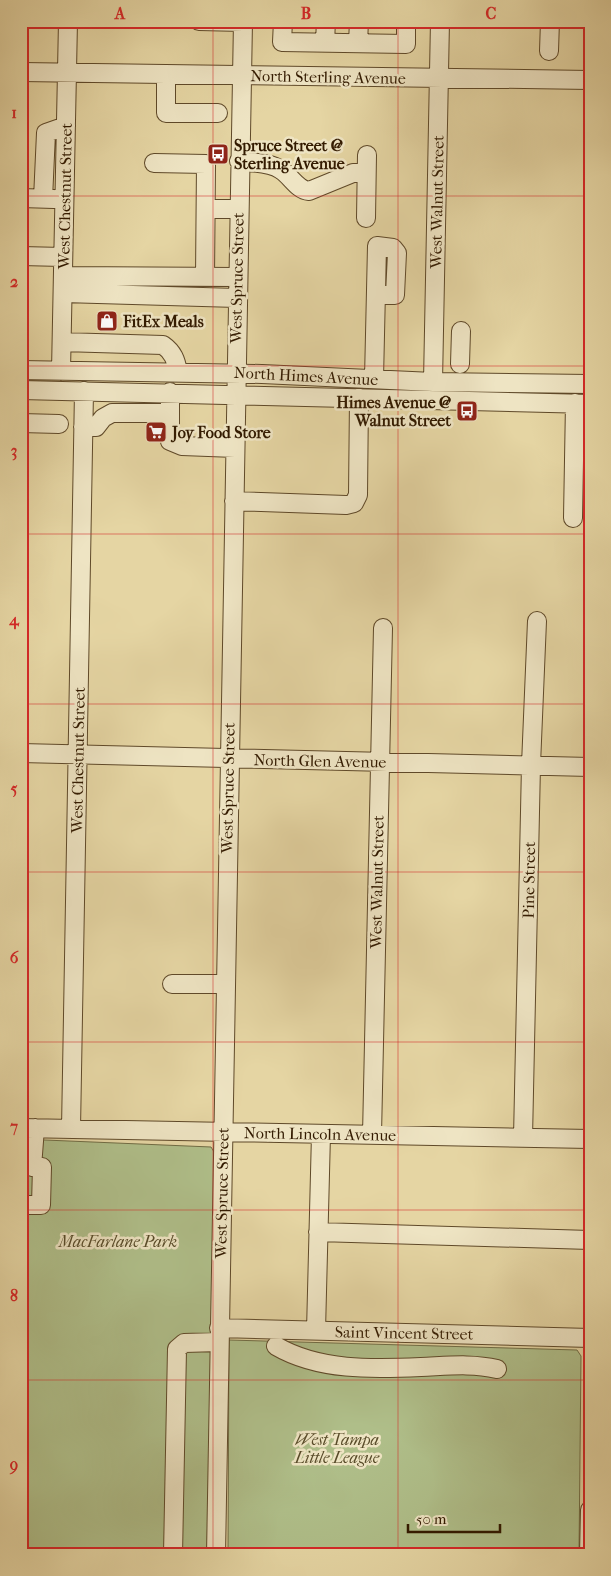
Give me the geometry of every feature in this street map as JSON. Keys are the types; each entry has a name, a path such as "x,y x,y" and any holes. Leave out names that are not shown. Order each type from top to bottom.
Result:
{"street":[{"name":"West Chestnut Street","path":"62,371 68,21"},
{"path":"199,21 242,22"},
{"path":"283,21 282,42 406,44 406,21"},
{"path":"325,42 326,21"},
{"path":"358,43 359,21"},
{"name":"West Walnut Street","path":"433,382 440,21"},
{"path":"549,51 550,21"},
{"name":"West Spruce Street","path":"216,1555 224,1133 228,759 242,22"},
{"name":"North Sterling Avenue","path":"21,72 590,80"},
{"path":"166,75 166,113 218,113"},
{"path":"43,198 46,133 66,126"},
{"path":"239,161 270,165 281,169 300,188 309,191 353,174 366,164 366,218"},
{"path":"154,163 206,164 205,277"},
{"path":"21,198 64,199"},
{"path":"206,209 238,209"},
{"path":"374,380 377,246"},
{"path":"21,256 64,257"},
{"path":"63,284 238,277"},
{"path":"63,284 237,298"},
{"path":"434,343 461,337 460,364"},
{"path":"62,342 163,345 170,350 176,362 178,372"},
{"name":"North Himes Avenue","path":"21,370 236,373 433,382 590,384"},
{"path":"21,378 42,370"},
{"name":"North Himes Avenue","path":"21,390 236,393 582,403"},
{"name":"West Chestnut Street","path":"71,1129 84,391"},
{"path":"124,413 125,392"},
{"path":"170,392 170,441 182,446 235,448"},
{"path":"234,501 346,505 354,503 358,495 359,398"},
{"path":"573,518 582,403"},
{"path":"84,427 96,427 103,418 112,412 170,413"},
{"path":"21,423 59,424"},
{"name":"Pine Street","path":"523,1138 531,765 537,621"},
{"name":"West Walnut Street","path":"372,1135 383,628"},
{"name":"North Glen Avenue","path":"21,753 590,767"},
{"path":"172,984 226,984"},
{"path":"21,1205 41,1205 42,1167 27,1166 28,1128"},
{"name":"North Lincoln Avenue","path":"28,1128 590,1139"},
{"path":"316,1331 321,1134"},
{"path":"318,1232 590,1240"},
{"name":"Saint Vincent Street","path":"173,1555 177,1349 184,1343 219,1335 277,1346 316,1331 590,1338"},
{"path":"277,1346 300,1359 332,1366 422,1367 439,1365 485,1366 498,1369"},
{"path":"589,1555 590,1510"}],"green space":[{"name":"MacFarlane Park","path":"21,1139 211,1147 216,1155 209,1555 21,1555"},
{"name":"West Tampa Little League","path":"229,1340 577,1350 581,1356 579,1555 228,1555"}],"place":[{"name":"Spruce Street @ Sterling Avenue","path":"218,154"},
{"name":"FitEx Meals","path":"107,321"},
{"name":"Himes Avenue @ Walnut Street","path":"467,411"},
{"name":"Joy Food Store","path":"156,432"}]}
